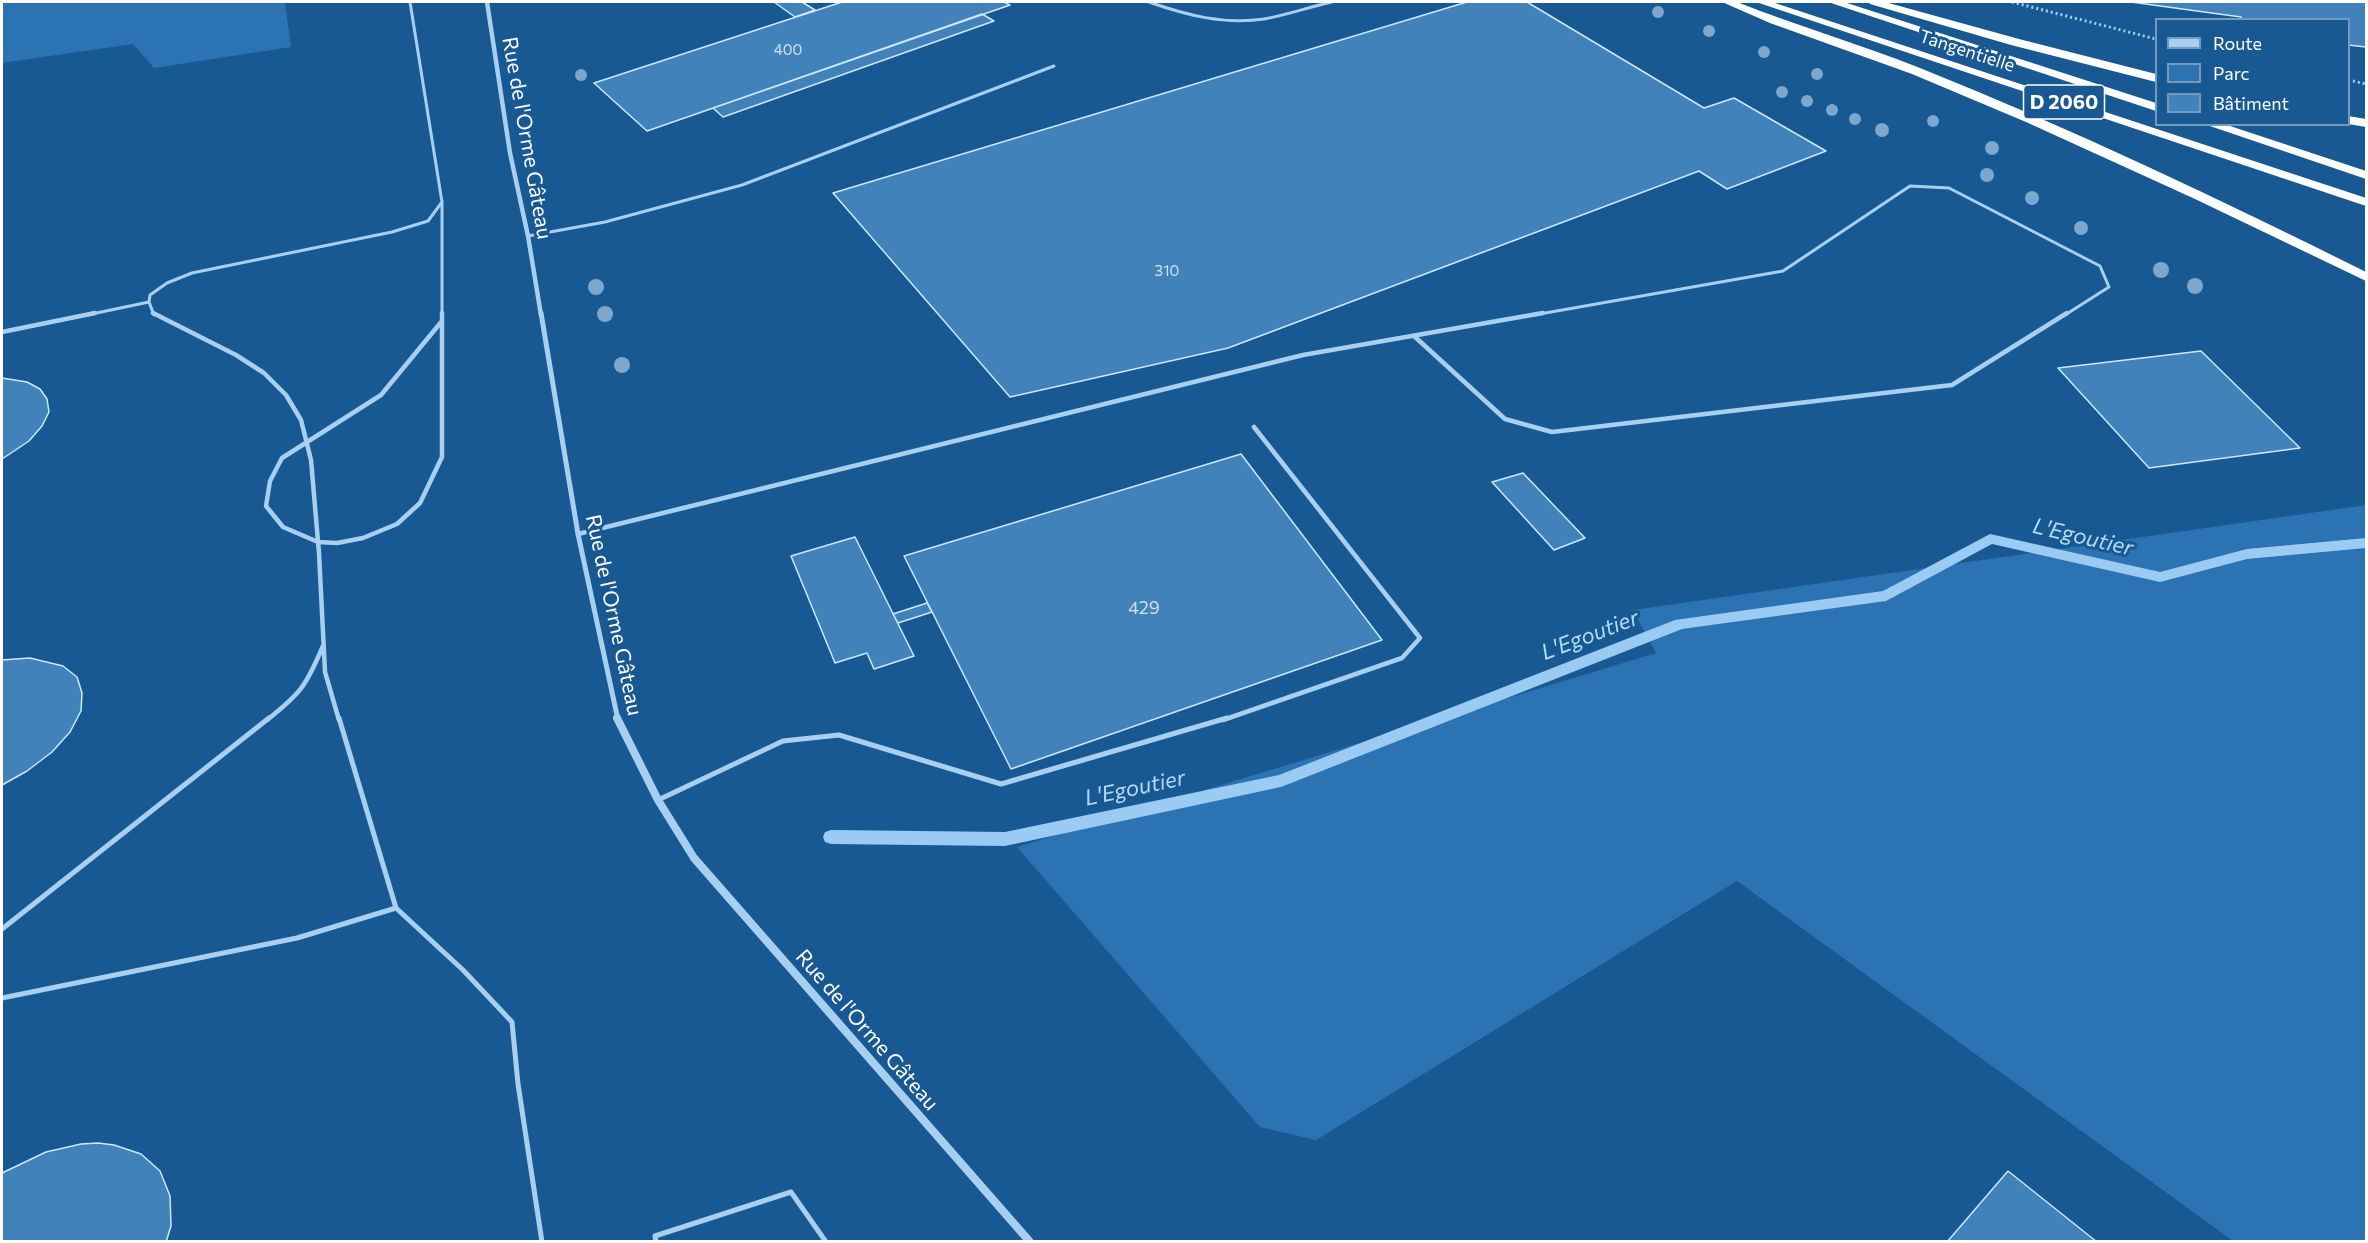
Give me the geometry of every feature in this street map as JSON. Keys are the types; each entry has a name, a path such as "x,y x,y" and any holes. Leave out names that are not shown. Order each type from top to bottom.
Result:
{"highway":[{"path":"1728,2 1914,70 2026,117 2134,164 2367,277"},
{"name":"Tangentielle","path":"1762,2 2367,202"},
{"name":"Tangentielle","path":"1834,2 2155,106"},
{"path":"1874,2 2015,42 2155,77"},
{"path":"2350,120 2367,123"},
{"path":"2216,126 2367,175"}],"street":[{"name":"Rue de l'Orme Gâteau","path":"488,2 510,153 528,236 578,534 618,721 658,800 694,858 1030,1242"}],"lane":[{"path":"410,2 442,202 442,321 442,457 420,503 397,524 363,538 337,543 318,542 283,526 266,506 270,481 282,458 381,395 442,321"},
{"path":"1149,2 1209,19 1238,21 1263,20 1332,2"},
{"path":"528,236 605,222 742,185 1054,66"},
{"path":"578,534 1291,358 1414,336 1784,271 1910,186 1949,188 2100,266 2109,287 1952,385 1552,432 1505,419 1414,336"},
{"path":"442,202 428,221 392,232 192,273 167,283 150,295 148,302 154,315 236,355 264,372 286,395 301,420 311,460 325,672 396,908 463,970 512,1022 518,1084 542,1242"},
{"path":"2,332 148,302"},
{"path":"658,800 783,741 838,735 1001,784 1197,729 1402,658 1420,638 1254,428"},
{"path":"2,929 296,697 310,677 323,645"},
{"path":"2,998 297,938 396,908"},
{"path":"656,1242 655,1236 791,1192 826,1242"}],"path":[{"path":"2012,2 2155,38"},
{"path":"2350,80 2367,84"}],"green space":[{"path":"2,2 285,2 291,47 154,68 133,44 2,63"},
{"path":"2366,505 2366,1241 2233,1241 1737,881 1316,1140 1260,1127 1017,847 1656,653 1633,610"}],"building":[{"path":"774,2 802,2 815,10 795,17"},
{"path":"842,2 1004,2 1010,5 647,131 594,83"},
{"path":"1467,2 1527,2 1704,108 1734,98 1826,151 1727,189 1699,171 1228,348 1010,397 833,193"},
{"path":"2131,2 2366,2 2366,47 2350,45 2350,18 2241,17"},
{"path":"982,14 994,21 723,117 713,108"},
{"path":"2201,351 2300,448 2149,468 2058,368"},
{"path":"2,378 27,382 40,389 47,399 49,412 42,426 29,441 2,459"},
{"path":"1241,454 1382,640 1011,769 904,556"},
{"path":"1523,473 1585,538 1554,550 1492,482"},
{"path":"855,537 914,656 874,669 867,653 835,663 791,556"},
{"path":"927,603 932,612 898,623 893,614"},
{"path":"30,658 63,666 77,677 82,693 81,711 70,732 52,752 27,771 2,785 2,660"},
{"path":"81,1144 114,1145 141,1154 160,1171 170,1196 171,1226 166,1242 2,1242 2,1173 46,1152"},
{"path":"2008,1171 2097,1242 1947,1242"}],"waterway":[{"name":"L'Egoutier","path":"831,837 1005,839 1281,781 1680,624 1886,596 1990,539 2160,577 2247,554 2366,543"}]}
